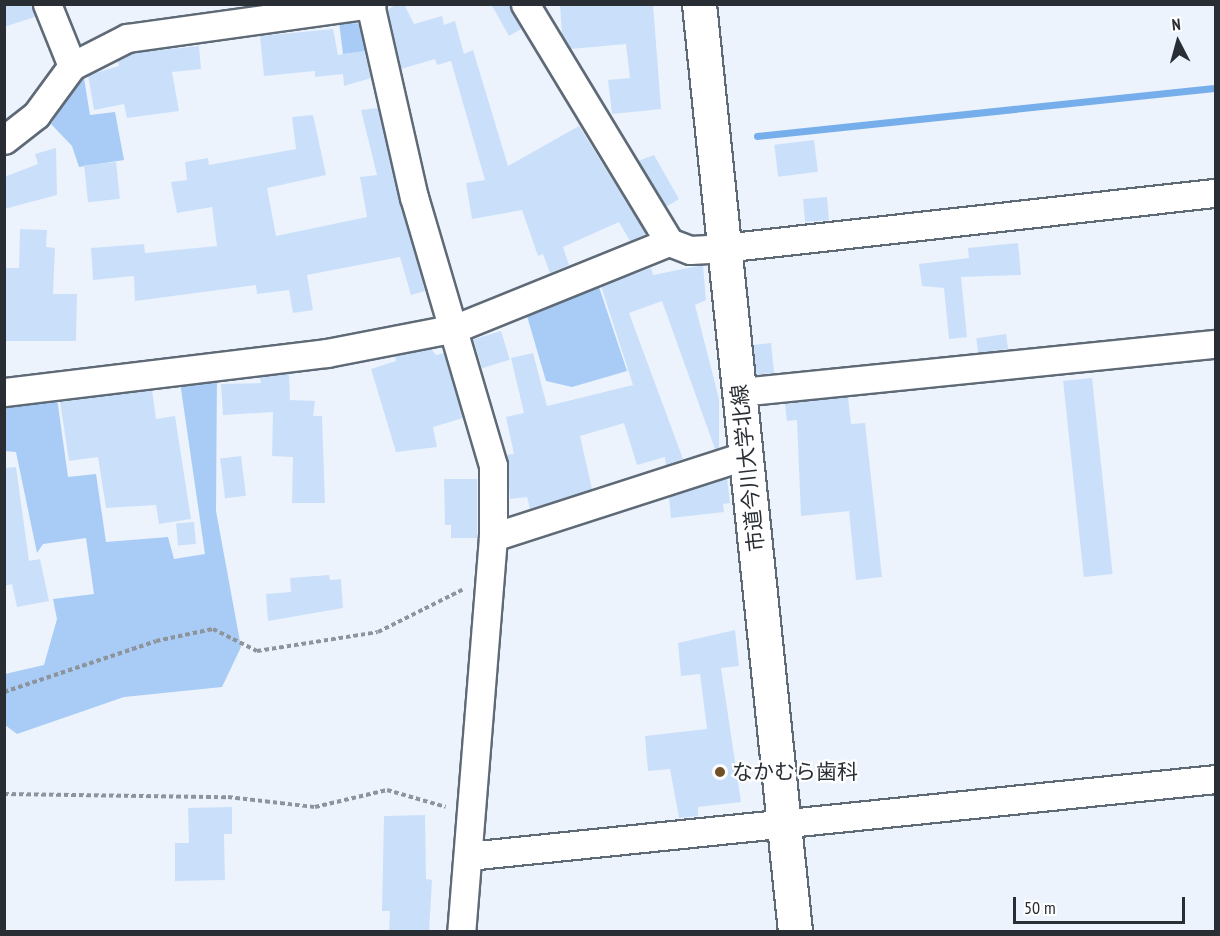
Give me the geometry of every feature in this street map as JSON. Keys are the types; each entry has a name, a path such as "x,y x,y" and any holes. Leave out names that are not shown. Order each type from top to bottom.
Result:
{"street":[{"path":"47,4 72,66"},
{"path":"525,4 669,242 690,250 1215,193"},
{"name":"市道今川大学北線","path":"699,4 795,932"},
{"path":"4,140 36,115 72,66 127,38 371,6 414,196 456,328 493,465 493,537 461,932"},
{"path":"4,392 327,353 456,328 669,242"},
{"path":"740,392 1215,344"},
{"path":"493,537 747,455"},
{"path":"468,856 1215,779"}],"path":[{"path":"4,692 156,641 213,629 257,651 378,632 455,590 488,588"},
{"path":"4,794 228,797 315,807 387,790 470,813"}],"shaded area":[{"path":"339,22 364,24 370,51 343,54"},
{"path":"83,72 90,115 115,112 124,160 79,167 72,146 51,124"},
{"path":"599,287 627,371 572,387 546,381 527,316"},
{"path":"217,370 216,511 241,647 222,687 124,697 17,734 5,725 5,674 44,665 57,619 53,599 94,594 86,538 43,544 37,553 16,452 5,451 5,399 56,391 68,477 96,474 106,542 168,537 174,559 205,554 179,375"}],"building":[{"path":"4,4 32,4 35,17 4,27"},
{"path":"397,4 404,4 414,24 442,16 444,25 455,21 464,54 473,50 508,166 579,126 646,234 630,241 619,222 563,247 569,265 550,273 543,254 538,256 522,210 472,219 466,183 485,180 451,61 437,65 435,59 401,69 387,10"},
{"path":"491,4 509,4 521,29 509,36"},
{"path":"560,4 653,4 661,109 612,114 608,80 630,78 626,44 570,49 562,35"},
{"path":"333,29 338,55 365,51 371,78 344,86 343,74 315,77 315,71 264,76 260,36"},
{"path":"199,46 201,69 172,72 179,111 127,118 124,104 94,110 88,75 119,66 118,60 132,53"},
{"path":"378,108 425,291 411,295 400,257 307,275 313,310 293,313 289,290 257,294 256,285 135,301 134,276 93,280 91,248 144,244 145,253 217,246 212,207 177,213 171,182 187,180 185,162 208,158 209,165 296,149 292,117 313,115 326,175 267,188 276,236 367,217 360,177 377,175 361,110"},
{"path":"814,140 818,172 778,177 774,145"},
{"path":"56,148 57,195 4,209 4,177 38,164 35,154"},
{"path":"654,155 679,199 666,207 638,161"},
{"path":"116,162 120,199 88,202 84,165"},
{"path":"827,197 829,220 805,222 803,199"},
{"path":"20,229 47,230 46,247 55,248 53,294 77,294 76,341 4,341 4,268 19,268"},
{"path":"1018,243 1021,275 961,277 967,337 949,339 944,288 922,286 919,264 969,258 968,248"},
{"path":"703,265 706,300 695,305 719,399 719,448 715,449 662,301 629,313 683,459 666,465 665,457 637,465 624,423 580,436 592,489 530,509 527,497 510,499 507,455 514,454 506,417 524,413 511,358 533,353 547,406 633,385 601,286 651,268 653,275"},
{"path":"501,331 510,360 482,368 473,339"},
{"path":"1006,334 1008,349 978,353 976,338"},
{"path":"771,343 774,373 756,375 753,345"},
{"path":"431,349 436,355 444,353 463,418 433,427 437,447 396,452 371,369 396,361 395,356"},
{"path":"289,373 290,400 315,401 313,416 322,416 325,503 292,503 293,457 272,456 273,412 223,415 221,384 261,383 260,377"},
{"path":"1092,378 1113,574 1084,577 1063,381"},
{"path":"152,390 156,419 175,416 191,519 159,524 156,505 106,508 98,457 69,461 60,401"},
{"path":"848,397 851,424 865,423 882,577 856,580 849,511 801,516 797,420 787,421 785,404"},
{"path":"241,456 246,496 225,498 220,459"},
{"path":"16,467 29,561 40,559 49,601 17,607 12,584 4,586 4,468"},
{"path":"727,478 730,503 723,504 724,512 671,518 669,497"},
{"path":"444,479 477,479 477,538 451,538 451,525 445,525"},
{"path":"194,522 196,544 178,545 176,524"},
{"path":"329,575 330,580 341,579 343,608 268,621 266,594 291,592 290,578"},
{"path":"735,630 739,666 721,668 741,802 698,807 698,816 679,818 670,769 648,771 645,736 707,729 700,674 681,676 678,643"},
{"path":"232,807 232,834 224,834 225,880 175,881 175,843 189,843 188,808"},
{"path":"425,815 426,879 432,880 429,932 389,932 390,911 382,911 384,816"}],"waterway":[{"path":"757,136 1216,88"}],"place":[{"name":"なかむら歯科","path":"720,772"}]}
